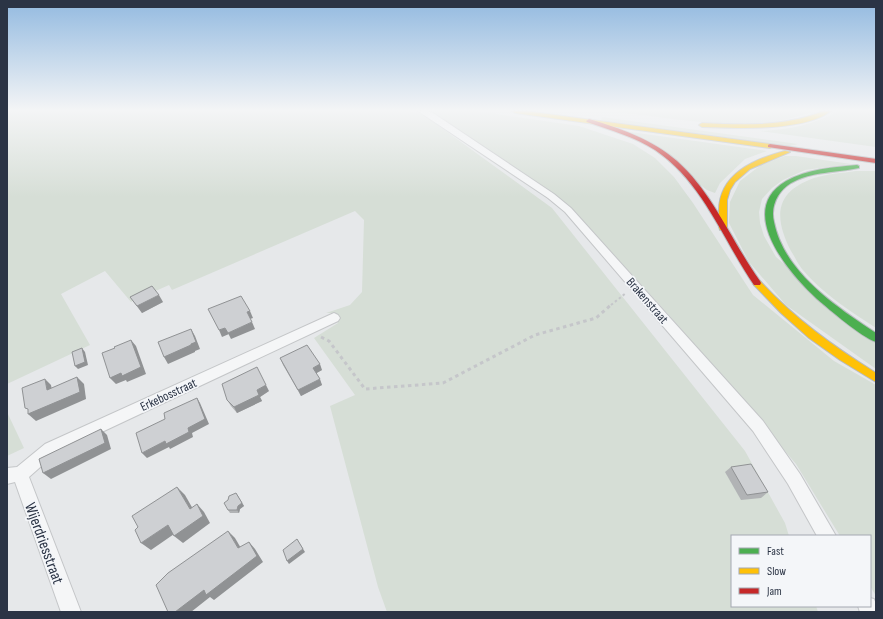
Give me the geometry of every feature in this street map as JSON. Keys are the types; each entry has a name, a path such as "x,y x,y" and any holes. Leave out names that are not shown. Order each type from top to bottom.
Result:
{"highway":[{"path":"639,140 666,154 698,186 742,262 778,306 822,342 876,378"},
{"path":"723,140 876,161"},
{"path":"787,140 876,152"},
{"path":"723,228 723,202 725,192 733,180 755,163 771,156 794,150 839,147"},
{"path":"876,167 837,168 800,177 781,189 774,197 770,210 770,227 777,247 794,270 816,294 876,338"}],"street":[{"name":"Brakenstraat","path":"467,140 551,196 568,210 758,426 794,479 826,535"},
{"name":"Erkebosstraat","path":"13,475 50,449 334,318"},
{"name":"Wijerdriesstraat","path":"13,475 71,612"}],"path":[{"path":"318,335 329,341 365,389 443,383 535,335 596,318 626,293 639,289"}],"shaded area":[{"path":"7,140 458,140 552,208 745,451 785,523 789,535 731,535 731,607 816,607 818,612 387,612 378,587 330,406 355,395 314,338 338,323 331,313 326,313 350,305 362,292 364,220 355,211 172,290 169,285 131,302 105,271 61,294 90,345 7,384"},
{"path":"470,140 621,140 633,144 655,158 674,177 693,203 753,295 834,361 876,385 876,596 871,588 871,535 839,535 796,464 668,314 570,207"},
{"path":"640,140 687,140 767,151 745,159 720,183 715,193 707,190"},
{"path":"746,140 768,140 798,144 790,146"},
{"path":"824,140 876,140 876,147"},
{"path":"785,156 796,156 851,164 805,170 783,180 772,188 762,199 759,212 760,223 764,236 776,257 876,343 876,369 786,305 749,262 729,223 730,202 740,181 761,165"},
{"path":"856,171 876,171 876,328 827,294 802,269 785,239 780,217 781,207 785,199 791,191 801,184 814,178"},
{"path":"7,412 24,448 7,456"}],"building":[{"path":"152,286 159,295 137,306 130,297"},
{"path":"241,296 250,311 247,312 252,322 228,333 225,328 219,330 208,309"},
{"path":"191,329 196,342 164,357 158,342"},
{"path":"131,340 141,367 122,376 121,373 110,378 102,353"},
{"path":"307,345 320,364 313,368 320,379 298,390 280,358"},
{"path":"82,348 85,362 75,366 72,352"},
{"path":"257,367 266,385 257,390 259,395 234,407 227,400 222,384"},
{"path":"77,377 80,392 28,414 28,409 25,408 22,388 45,379 47,390"},
{"path":"197,398 205,419 188,428 189,432 166,444 165,441 142,453 136,433 165,419 164,413"},
{"path":"101,429 105,443 43,473 39,459"},
{"path":"751,464 768,492 747,495 731,467"},
{"path":"177,487 190,509 197,504 203,516 174,536 168,525 141,543 135,530 138,527 132,516"},
{"path":"236,493 242,503 238,506 237,510 228,510 224,503 228,500 229,496"},
{"path":"228,531 238,548 249,542 257,556 206,595 204,590 175,612 168,612 156,585 168,573"},
{"path":"297,539 303,549 287,561 283,550"}],"traffic: fast":[{"path":"857,167 814,173 789,182 774,196 770,206 769,217 773,235 781,253 794,270 826,302 876,338"}],"traffic: slow":[{"path":"725,140 770,146"},
{"path":"723,228 723,200 726,190 732,181 739,173 757,162 787,152"},
{"path":"757,283 770,297 813,335 876,378"}],"traffic: jam":[{"path":"641,140 657,149 674,162 702,193 734,248 757,283"},
{"path":"770,146 876,161"}]}
